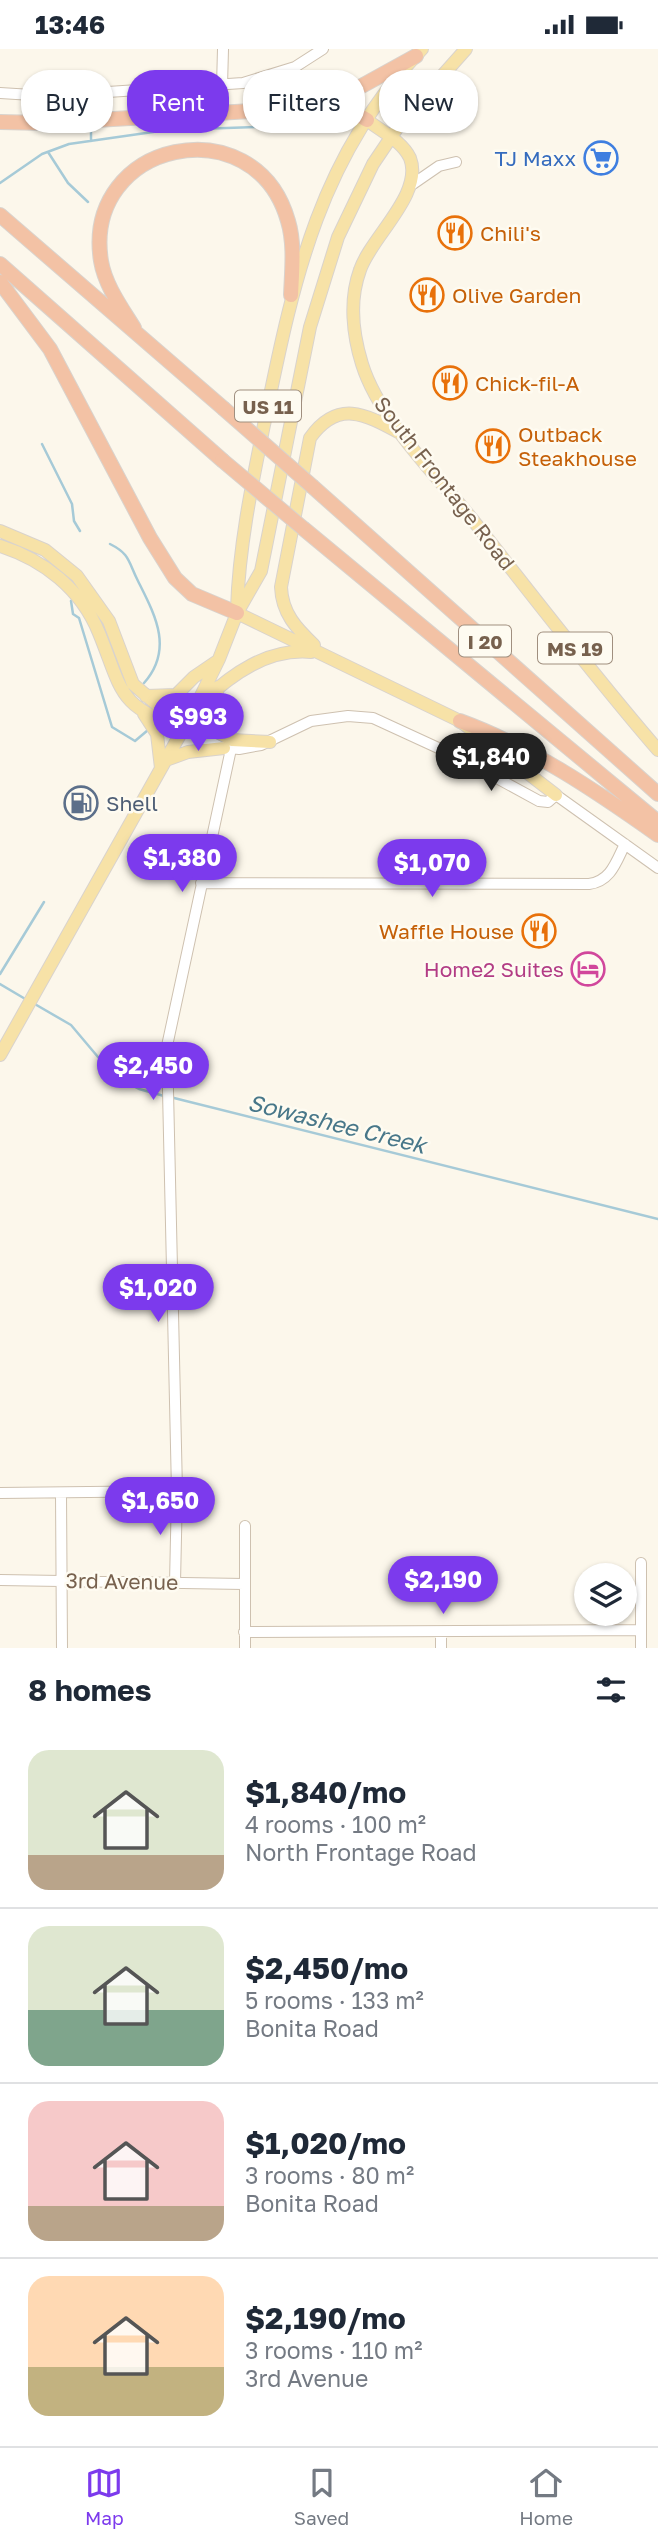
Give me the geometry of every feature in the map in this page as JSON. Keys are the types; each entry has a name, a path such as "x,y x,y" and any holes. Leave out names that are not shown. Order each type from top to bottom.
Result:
{"highway":[{"path":"365,84 419,52"},
{"path":"0,122 44,123 243,112"},
{"name":"US 11","path":"134,327 109,286 101,264 101,225 107,206 129,175 159,155 178,150 215,150 231,155 247,163 270,184 288,222 292,263 290,295"},
{"name":"I 20","path":"0,215 134,327 658,794"},
{"name":"I 20","path":"0,264 222,460 658,822"},
{"path":"0,282 56,358 150,538 175,578 192,594 237,613"},
{"path":"460,721 541,759 658,835"}],"main road":[{"path":"466,49 418,100 391,138 347,215 326,270 303,354 261,571 237,613 460,721 556,795"},
{"path":"290,295 328,187 367,120 419,52"},
{"path":"367,120 391,138 409,157 410,186"},
{"name":"South Frontage Road","path":"410,186 402,204 364,259 357,280 354,307 358,346 366,376 403,435 658,750"},
{"name":"US 11","path":"219,660 237,613 240,554 290,295"},
{"path":"322,653 290,619 281,596 282,573 307,447 323,423 343,413 367,416 403,435"},
{"path":"0,531 45,550 86,585 109,621 129,677 157,734 163,764"},
{"path":"0,546 43,565 70,588 92,617 120,688 142,702 164,722 184,728"},
{"path":"225,647 213,719 218,732 232,740 270,742"},
{"path":"195,708 230,678 278,653 322,653"},
{"path":"142,702 176,695 194,677 219,660"},
{"path":"0,1055 184,728 219,660"},
{"path":"163,764 188,752 227,748"}],"street":[{"path":"222,70 223,49"},
{"path":"229,84 280,73 323,49"},
{"path":"0,93 48,96 127,91"},
{"path":"410,186 439,166 456,162"},
{"path":"184,728 227,748 246,749 270,742 316,720 348,716 373,718 460,758 539,801 548,802 556,795 658,868"},
{"path":"175,1583 177,1491 167,1046 227,748"},
{"path":"201,883 589,884 601,881 610,874 625,844"},
{"path":"0,1493 177,1491"},
{"path":"61,1494 62,1648"},
{"path":"245,1526 245,1648"},
{"path":"641,1563 641,1648"},
{"name":"3rd Avenue","path":"0,1580 244,1584"},
{"path":"244,1632 641,1630"},
{"path":"441,1632 441,1648"}],"waterway":[{"path":"0,183 42,154 69,144 167,130 243,127"},
{"path":"91,133 91,141"},
{"path":"48,152 68,183 88,202"},
{"path":"42,444 72,504 74,521 80,531"},
{"path":"110,544 128,559 159,632 158,657 144,683"},
{"path":"71,601 73,614 79,618 112,727 135,741 148,730"},
{"path":"0,974 44,902"},
{"name":"Sowashee Creek","path":"0,984 27,1000"},
{"name":"Sowashee Creek","path":"33,1003 71,1025 114,1076 139,1089 164,1096"},
{"name":"Sowashee Creek","path":"170,1097 658,1219"}],"place":[{"name":"TJ Maxx","path":"601,158"},
{"name":"Chili's","path":"455,233"},
{"name":"Olive Garden","path":"427,295"},
{"name":"Chick-fil-A","path":"450,383"},
{"name":"Outback Steakhouse","path":"493,446"},
{"name":"Shell","path":"81,803"},
{"name":"Waffle House","path":"539,931"},
{"name":"Home2 Suites","path":"588,969"}]}
